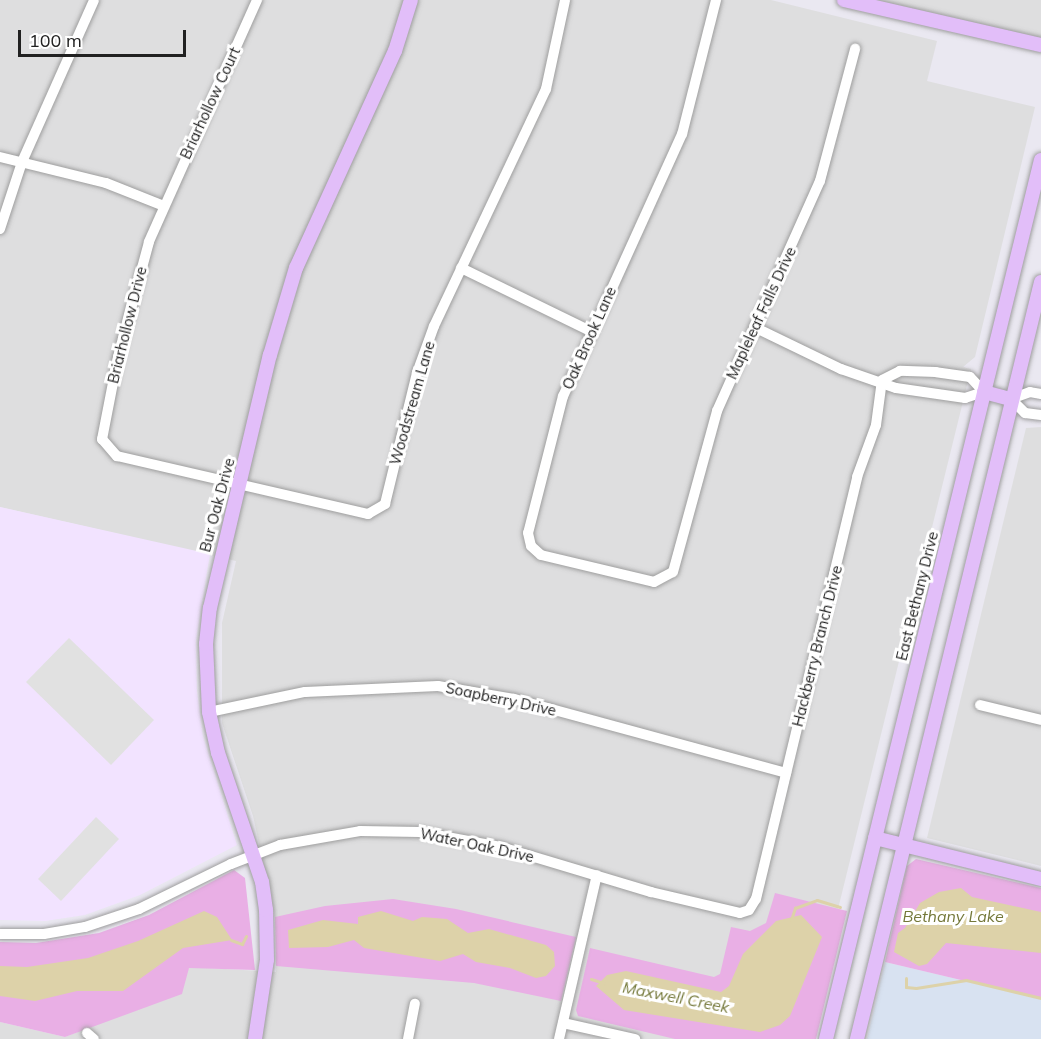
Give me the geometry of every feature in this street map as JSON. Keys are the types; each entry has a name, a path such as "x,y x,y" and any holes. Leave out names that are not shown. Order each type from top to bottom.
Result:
{"main road":[{"name":"Bur Oak Drive","path":"255,1039 267,950 262,882 218,753 209,712 206,644 210,608 275,335 296,268 395,51 411,0"},
{"path":"844,0 1041,45"},
{"name":"East Bethany Drive","path":"826,1039 1041,160"},
{"path":"857,1039 1041,282"},
{"path":"984,392 1011,399"},
{"path":"875,838 1041,879"}],"street":[{"path":"0,229 22,162 94,0"},
{"name":"Briarhollow Court","path":"164,206 257,0"},
{"name":"Woodstream Lane","path":"105,446 117,456 368,514 382,508 417,373 461,268 546,89 565,0"},
{"name":"Oak Brook Lane","path":"668,577 654,582 542,555 528,540 563,396 590,332 682,134 716,0"},
{"name":"Mapleleaf Falls Drive","path":"668,577 676,565 717,411 820,181 855,49"},
{"path":"0,157 106,183 164,206"},
{"name":"Briarhollow Drive","path":"105,446 101,432 121,345 138,278 164,206"},
{"path":"461,268 590,332"},
{"path":"754,327 841,369 882,380 897,388 965,399 984,392 970,377 936,372 900,372 882,380"},
{"name":"Hackberry Branch Drive","path":"749,910 756,899 857,477 876,424 882,380"},
{"path":"1041,394 1030,392 1011,399 1025,413 1041,415"},
{"name":"Soapberry Drive","path":"209,712 305,692 438,686 514,699 786,774"},
{"path":"980,705 1041,720"},
{"name":"Water Oak Drive","path":"0,934 44,934 85,927 139,909 253,854 280,845 360,831 420,832 501,847 740,913 749,910"},
{"path":"559,1039 597,875"},
{"path":"408,1039 415,1004"},
{"path":"563,1023 635,1039"}],"shaded area":[{"path":"0,0 771,0 937,41 927,81 1035,107 975,357 963,367 971,369 806,1039 0,1039 0,1022 65,1037 108,1020 189,967 276,972 277,947 275,917 253,816 222,723 222,623 236,561 0,507"},
{"path":"868,0 1041,0 1041,43"},
{"path":"1041,427 1041,866 927,838 1026,428"},
{"path":"0,507 210,554 196,640 197,691 203,736 237,845 140,895 85,915 45,921 0,920"},
{"path":"69,638 154,720 111,765 26,682"},
{"path":"96,817 119,839 61,901 38,879"},
{"path":"916,859 1041,888 1041,999 885,962 907,866"},
{"path":"234,870 245,878 255,970 189,968 182,994 65,1037 0,1022 0,942 36,943 99,933 149,915"},
{"path":"775,893 847,911 816,1039 675,1039 578,1016 576,1010 590,948 714,977 720,974 731,927 750,931 766,923"},
{"path":"393,899 456,909 576,937 561,1001 474,983 276,966 275,917 325,906"},
{"path":"885,962 1041,999 1041,1039 867,1039"}],"water":[{"name":"Bethany Lake","path":"961,888 972,897 1041,912 1041,953 946,943 927,964 919,966 894,952 898,933 905,928 920,903 939,892"},
{"path":"204,911 217,917 232,940 183,948 123,991 77,991 35,1001 0,996 0,966 27,967 88,958 138,941"},
{"path":"381,911 413,921 422,917 447,919 468,933 489,929 546,945 554,952 555,966 546,976 536,978 510,968 476,962 463,954 440,961 364,948 354,940 328,947 289,948 288,930 323,920 358,924 358,917"},
{"path":"801,915 822,937 790,1016 780,1025 760,1032 624,1010 596,986 607,975 626,971 721,992 729,986 743,954 776,921"}],"waterway":[{"name":"Maxwell Creek","path":"791,920 795,908 817,900 840,907"},
{"name":"Maxwell Creek","path":"231,940 242,944 246,936"},
{"path":"906,978 906,987 916,988 966,980 1041,998"},
{"name":"Maxwell Creek","path":"591,979 604,983"}]}
